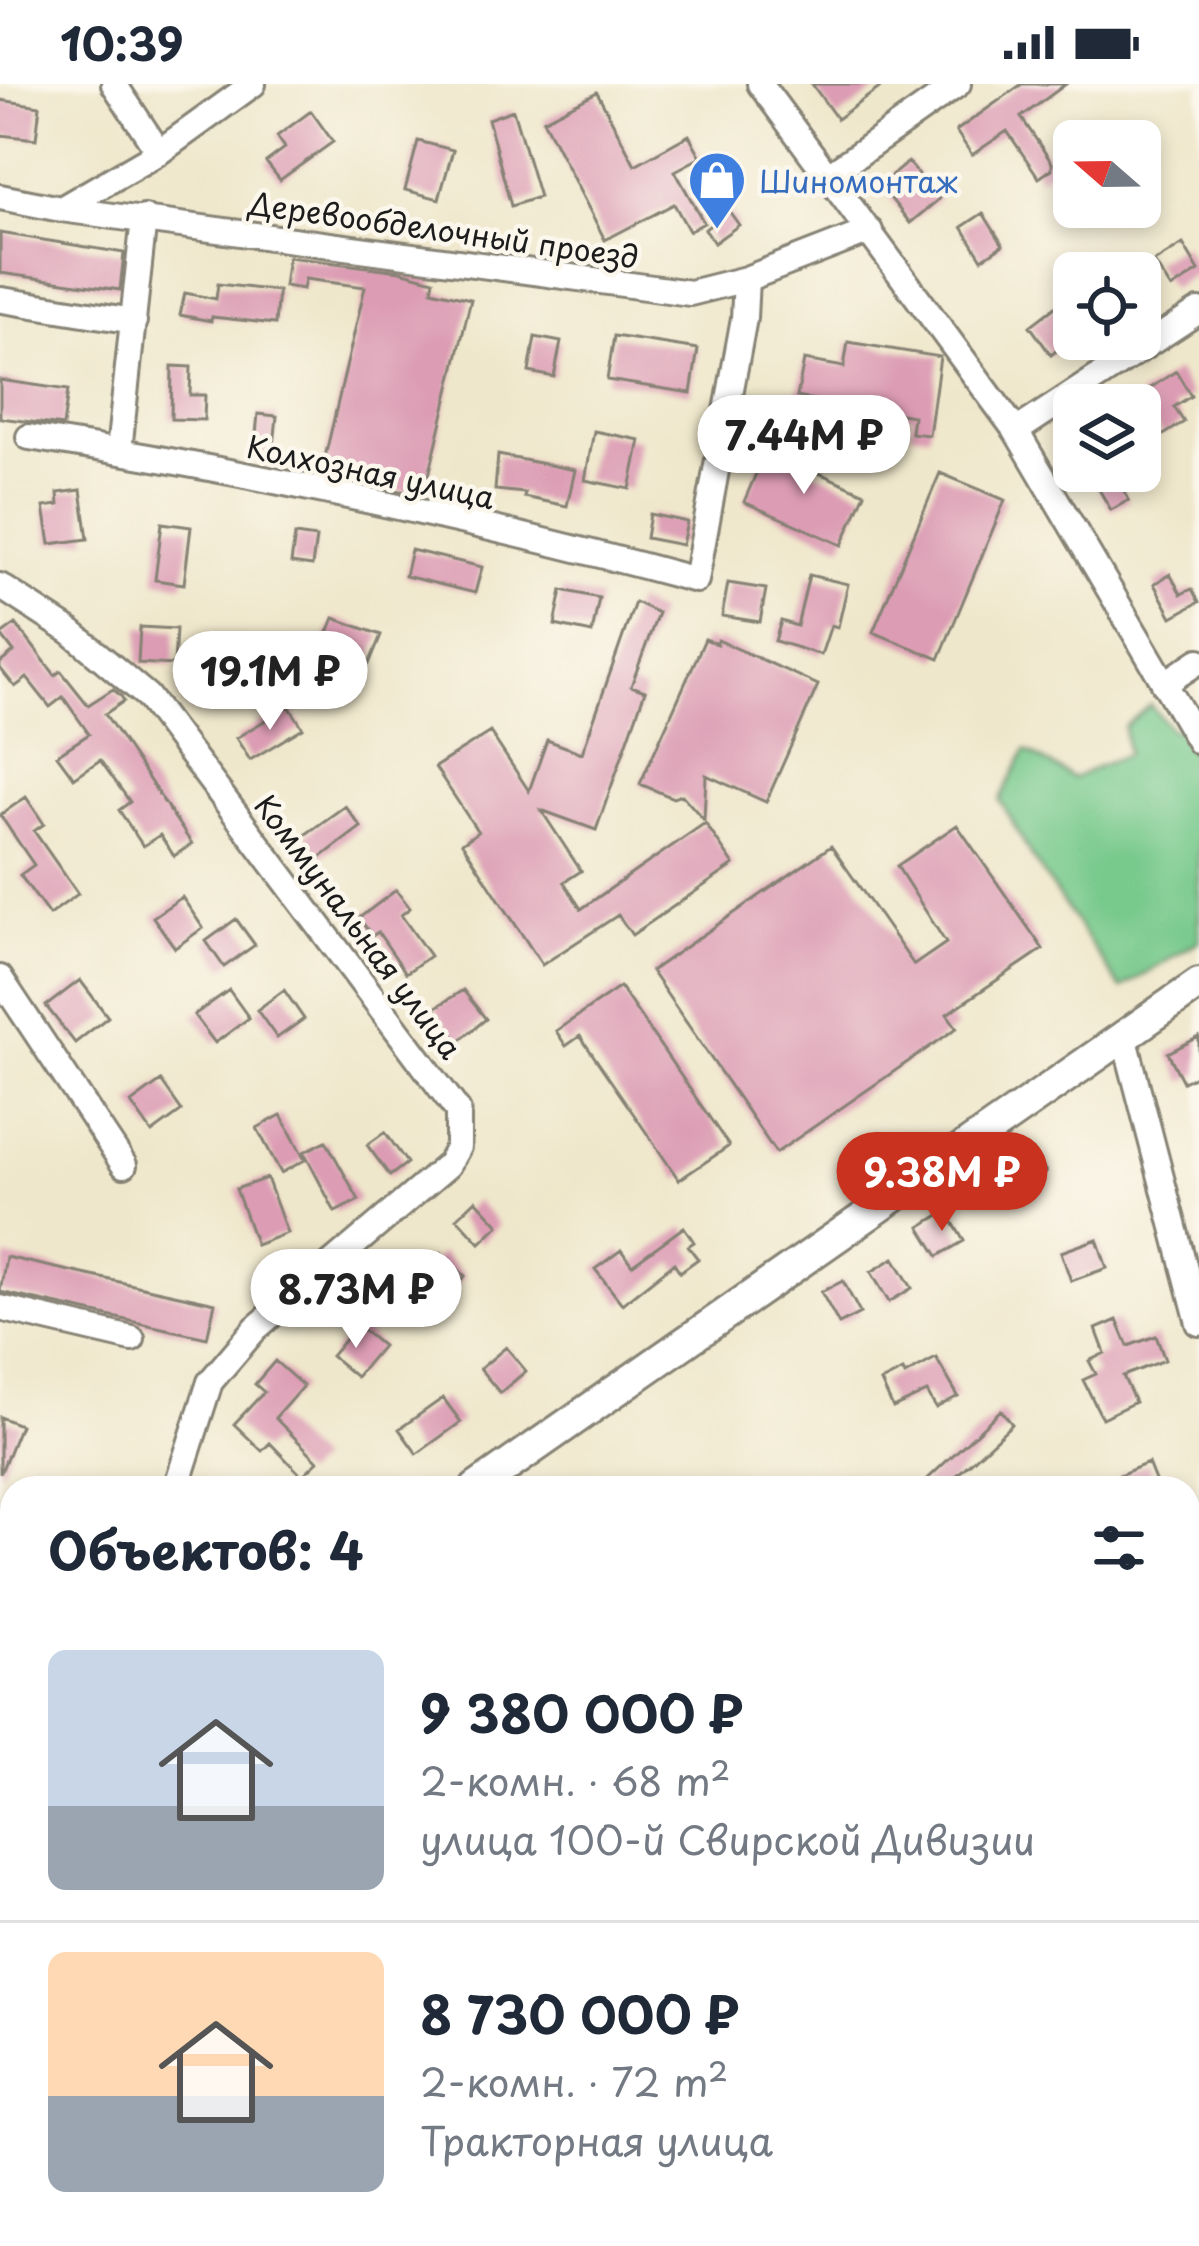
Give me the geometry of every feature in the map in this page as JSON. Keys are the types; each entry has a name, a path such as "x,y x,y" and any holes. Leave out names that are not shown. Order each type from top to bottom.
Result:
{"main road":[{"path":"493,1476 1199,984"}],"street":[{"path":"114,84 158,152"},
{"path":"61,208 158,152 253,84"},
{"path":"760,84 1016,430 1199,742"},
{"path":"826,177 958,84"},
{"name":"Деревообделочный проезд","path":"0,197 690,293 746,279 870,230"},
{"path":"119,451 144,218"},
{"name":"Колхозная улица","path":"29,436 524,533 696,580 744,318 746,279"},
{"path":"2,300 134,321"},
{"path":"1016,430 1199,311"},
{"name":"Коммунальная улица","path":"0,586 71,632 147,696 458,1111 458,1147 448,1165 256,1328 210,1382 180,1476"},
{"path":"1164,684 1199,661"},
{"path":"0,978 124,1166"},
{"path":"1124,1036 1199,1323"},
{"path":"0,1308 132,1339"}],"green space":[{"path":"1150,705 1172,731 1178,729 1199,767 1199,941 1121,989 1033,859 1000,800 1026,750 1073,778 1127,754 1124,727"}],"building":[{"path":"812,84 885,84 837,119"},
{"path":"1022,84 1066,84 1021,117 1052,163 1052,169 1039,178 1007,131 972,155 956,131"},
{"path":"597,92 635,165 689,135 701,157 675,171 704,223 689,231 674,204 605,240 543,120"},
{"path":"0,100 40,106 36,139 0,135"},
{"path":"513,110 539,197 511,206 488,119"},
{"path":"311,111 333,142 280,180 266,162 285,148 277,136"},
{"path":"418,141 453,150 439,199 405,190"},
{"path":"908,162 939,199 910,223 880,185"},
{"path":"729,211 739,225 714,243 705,229"},
{"path":"983,213 1003,245 982,259 962,227"},
{"path":"0,233 124,253 120,290 0,273"},
{"path":"1183,244 1199,271 1171,289 1161,273 1161,258"},
{"path":"288,257 400,271 434,280 432,290 471,299 424,496 321,474 365,287 305,279 303,289 284,286"},
{"path":"218,284 278,291 275,324 180,315 185,293 216,299"},
{"path":"1053,309 1051,355 1030,326"},
{"path":"614,336 698,349 691,393 607,380"},
{"path":"535,337 561,342 554,377 529,372"},
{"path":"848,342 940,357 929,435 911,433 913,416 797,397 804,360 844,367"},
{"path":"172,366 191,367 190,395 205,395 204,420 171,419"},
{"path":"1176,371 1191,396 1174,407 1184,422 1162,436 1161,384 1156,384"},
{"path":"0,380 68,390 63,426 0,418"},
{"path":"258,414 277,416 273,456 254,454"},
{"path":"594,431 640,440 630,489 585,480"},
{"path":"766,450 865,493 842,545 744,502"},
{"path":"498,455 575,470 567,506 495,490"},
{"path":"940,473 1005,500 939,659 873,632"},
{"path":"81,490 88,539 50,544 44,507 59,505 58,493"},
{"path":"1100,492 1124,492 1129,500 1111,510"},
{"path":"650,514 687,522 682,545 646,538"},
{"path":"162,523 191,527 184,584 155,580"},
{"path":"295,535 316,538 312,566 291,563"},
{"path":"411,550 482,567 475,593 405,576"},
{"path":"1170,574 1181,594 1192,589 1199,602 1172,617 1154,584"},
{"path":"809,575 848,584 838,627 831,625 821,655 775,641 781,621 797,626"},
{"path":"728,583 766,589 760,622 722,616"},
{"path":"562,590 599,598 592,633 555,625"},
{"path":"635,602 658,613 631,686 645,691 596,830 541,810 581,871 564,882 581,909 705,823 734,865 632,935 618,915 542,965 462,843 478,832 435,767 490,732 529,791 547,740 582,753"},
{"path":"334,618 381,635 369,664 322,647"},
{"path":"16,624 55,675 61,671 88,705 113,689 121,696 124,701 105,714 192,844 174,856 160,835 143,846 119,810 130,802 100,760 74,778 57,755 89,734 63,697 50,707 27,678 15,687 0,668 14,652 1,635"},
{"path":"140,627 176,629 174,665 138,663"},
{"path":"705,639 717,644 718,640 818,685 766,802 706,775 704,820 682,795 673,798 640,784"},
{"path":"237,648 250,672 232,682 218,658"},
{"path":"289,706 303,728 250,760 236,738"},
{"path":"26,797 44,824 34,831 78,894 49,915 20,875 34,865 0,815"},
{"path":"345,806 361,827 316,861 299,839"},
{"path":"957,825 1043,949 947,1014 957,1028 776,1153 651,971 831,846 914,965 946,943 897,866"},
{"path":"396,890 410,908 401,915 430,956 406,973 378,932 372,936 359,918"},
{"path":"182,897 203,928 175,948 153,917"},
{"path":"236,919 255,945 224,967 206,941"},
{"path":"80,980 108,1017 75,1043 46,1006"},
{"path":"620,987 729,1146 679,1180 580,1036 566,1046 556,1031"},
{"path":"229,990 249,1018 215,1043 194,1015"},
{"path":"284,990 304,1019 277,1038 257,1010"},
{"path":"463,990 486,1019 458,1042 435,1008"},
{"path":"1199,1037 1199,1074 1183,1082 1168,1053"},
{"path":"161,1081 182,1111 152,1133 131,1103"},
{"path":"281,1115 305,1160 281,1173 257,1128"},
{"path":"385,1132 407,1163 390,1176 367,1145"},
{"path":"326,1141 359,1200 335,1212 304,1152"},
{"path":"1033,1151 1046,1172 1019,1188 1006,1168"},
{"path":"994,1158 1007,1177 980,1197 966,1178"},
{"path":"267,1178 287,1233 256,1245 236,1189"},
{"path":"476,1200 499,1225 480,1243 457,1218"},
{"path":"946,1211 964,1241 938,1256 920,1227"},
{"path":"684,1227 694,1242 688,1246 698,1259 680,1272 674,1263 622,1304 595,1269 621,1250 632,1265"},
{"path":"1097,1239 1107,1268 1071,1281 1061,1252"},
{"path":"441,1253 465,1276 448,1293 424,1270"},
{"path":"6,1257 215,1303 207,1338 0,1292"},
{"path":"894,1258 912,1288 889,1302 871,1272"},
{"path":"843,1281 860,1313 839,1324 821,1292"},
{"path":"1117,1320 1128,1346 1156,1336 1165,1360 1123,1376 1135,1402 1102,1418 1083,1380 1096,1374 1089,1361 1105,1353 1096,1329"},
{"path":"357,1325 382,1346 356,1377 331,1356"},
{"path":"506,1347 526,1371 500,1393 480,1369"},
{"path":"936,1358 958,1396 936,1408 927,1392 893,1408 881,1382"},
{"path":"275,1361 303,1386 275,1418 318,1461 302,1476 270,1443 262,1451 234,1424 264,1392 255,1384"},
{"path":"443,1398 461,1422 417,1454 399,1429"},
{"path":"1001,1410 1012,1424 956,1476 931,1476"},
{"path":"0,1417 20,1425 1,1472 0,1472"},
{"path":"1148,1463 1153,1476 1120,1476"}],"place":[{"name":"Шиномонтаж","path":"717,231"}]}
